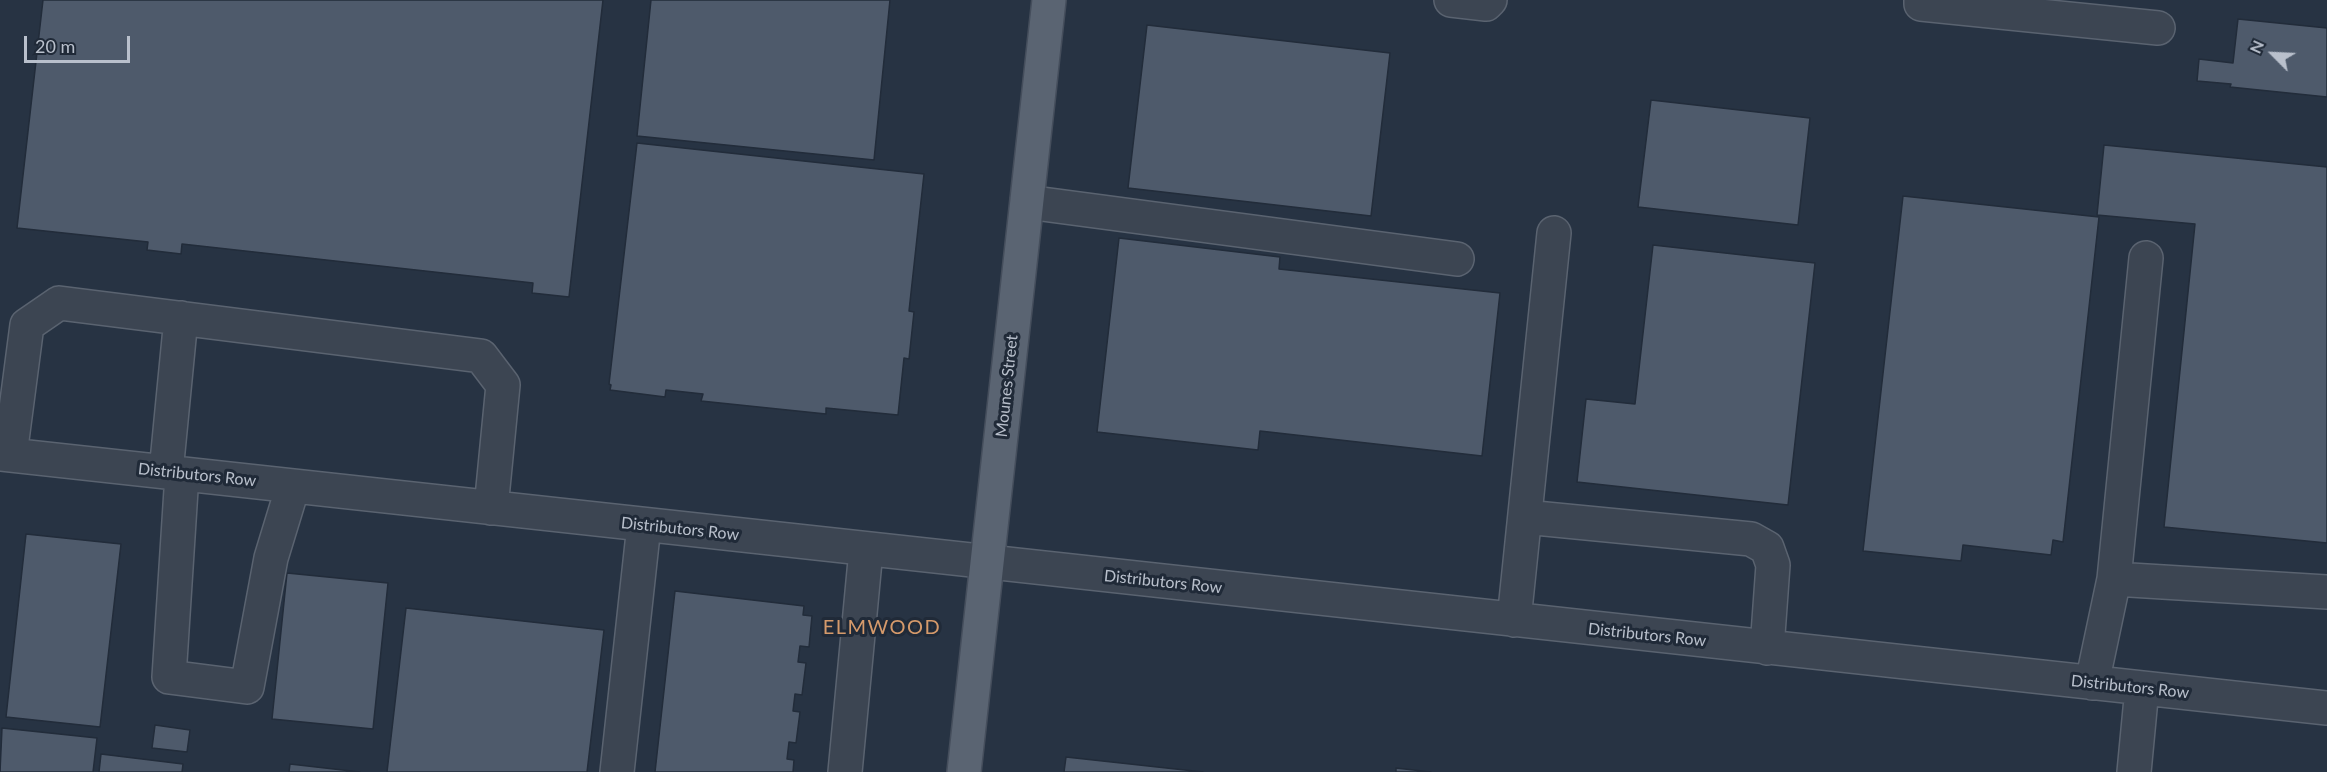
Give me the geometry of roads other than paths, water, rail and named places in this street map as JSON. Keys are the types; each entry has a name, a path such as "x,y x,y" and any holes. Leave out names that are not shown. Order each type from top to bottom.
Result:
{"main road":[{"name":"Mounes Street","path":"964,772 1049,0"}],"street":[{"path":"1451,0 1486,4 1490,0"},
{"path":"1921,0 1921,4 2158,28"},
{"path":"1027,202 1457,259"},
{"path":"1514,620 1554,233"},
{"path":"2092,683 2114,579 2146,258"},
{"path":"5,454 27,325 59,303 481,356 503,385 491,508"},
{"path":"181,318 174,473 169,677 247,687 271,558 293,486"},
{"name":"Distributors Row","path":"5,454 866,550 2327,708"},
{"path":"1525,517 1751,539 1767,548 1773,565 1767,648"},
{"path":"617,772 644,525"},
{"path":"845,772 866,550"},
{"path":"2114,579 2327,592"},
{"path":"2139,771 2142,688"}],"district":[{"name":"ELMWOOD","path":"882,628"}]}
